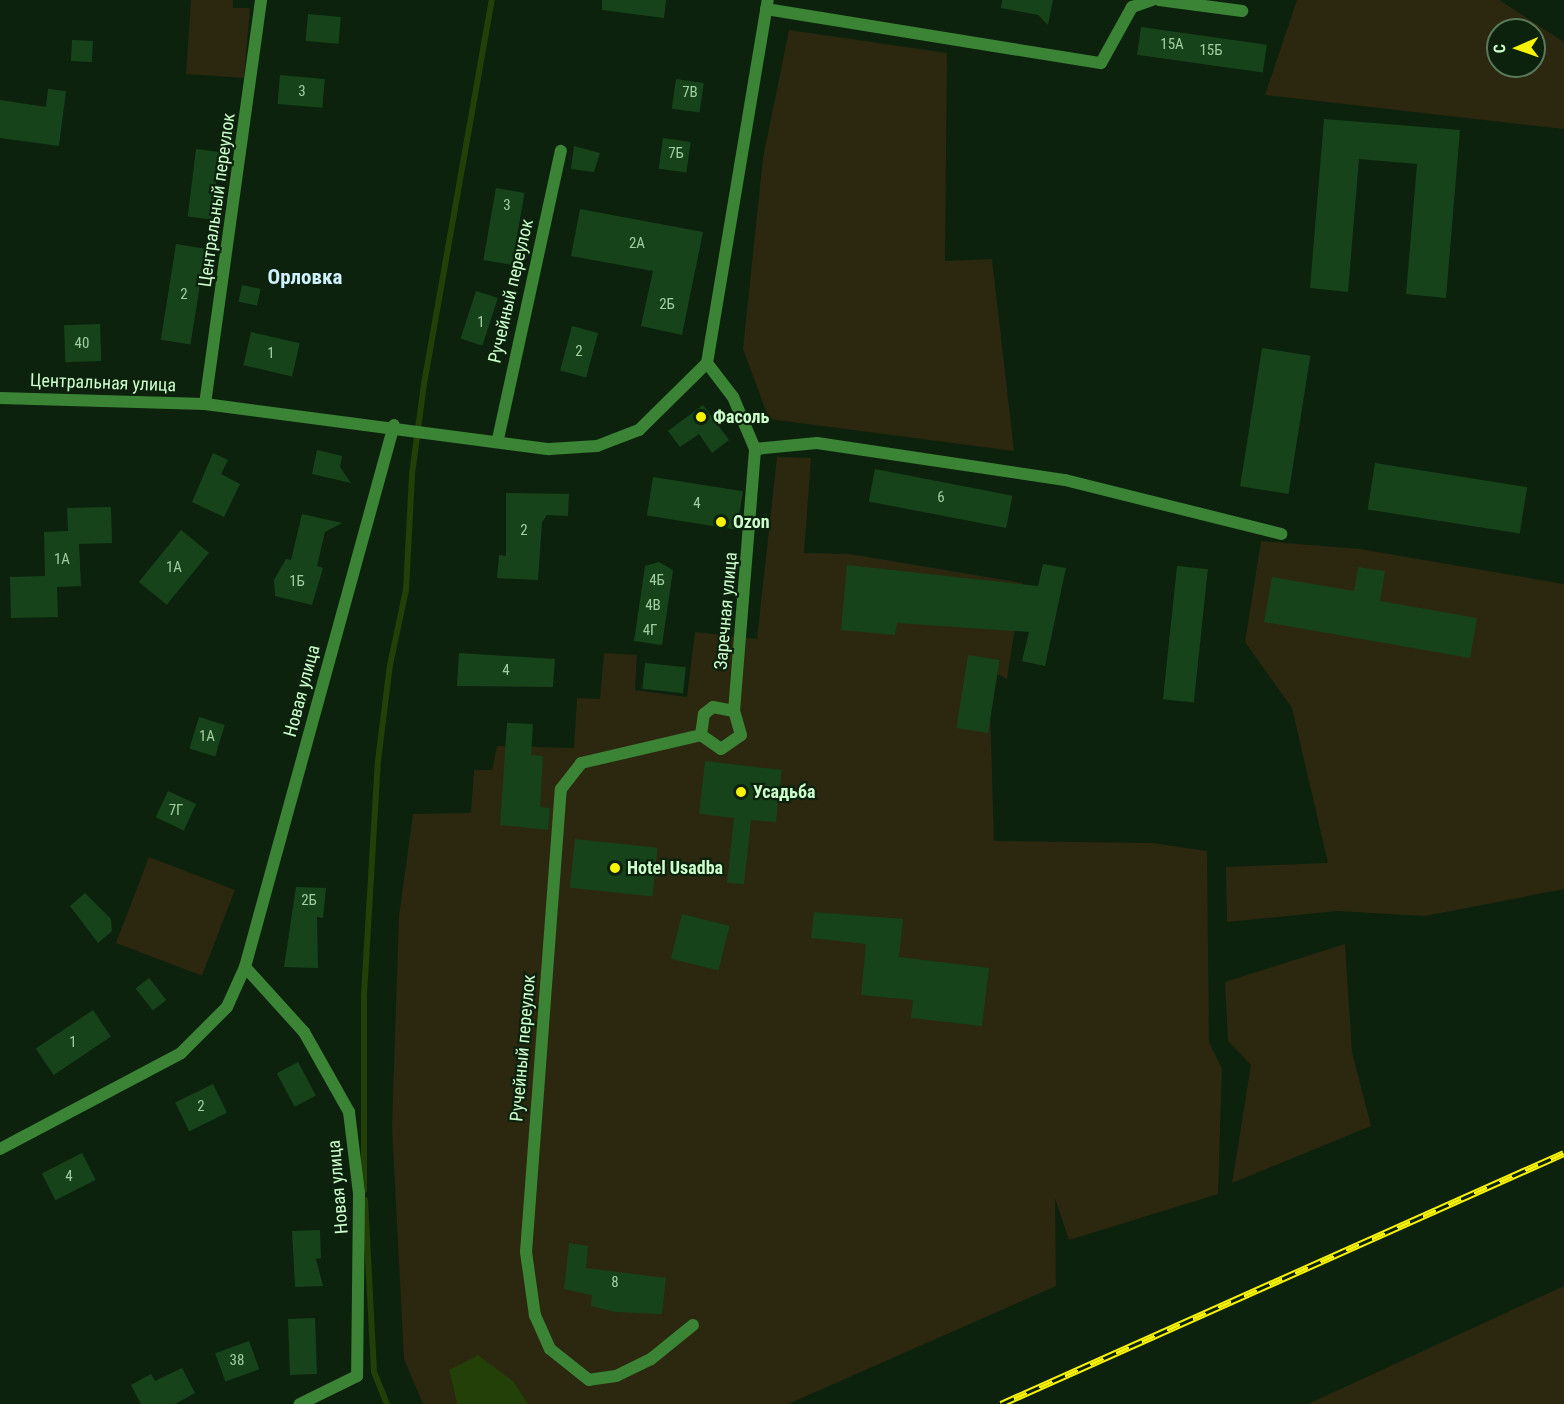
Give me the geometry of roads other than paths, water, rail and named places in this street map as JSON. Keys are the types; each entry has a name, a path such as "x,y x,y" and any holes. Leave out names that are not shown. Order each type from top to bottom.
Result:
{"street":[{"name":"Центральный переулок","path":"205,404 261,0"},
{"path":"394,425 549,448 597,447 639,430 707,363 767,4 1101,63 1132,7 1152,0"},
{"path":"1159,0 1242,11"},
{"name":"Ручейный переулок","path":"498,439 561,152"},
{"name":"Заречная улица","path":"701,735 721,749 734,745 742,722 734,711 755,449 733,397 707,363"},
{"name":"Центральная улица","path":"0,398 205,404 394,425"},
{"name":"Новая улица","path":"0,1149 181,1053 226,1007 245,967 394,425"},
{"path":"755,449 817,443 1065,480 1281,534"},
{"path":"701,735 704,714 724,706 734,711"},
{"name":"Ручейный переулок","path":"693,1325 651,1359 616,1376 590,1380 550,1349 534,1316 526,1252 561,789 581,763 701,735"},
{"name":"Новая улица","path":"245,967 304,1032 351,1124 359,1193 357,1376 300,1404"}],"waterway":[{"path":"364,1190 364,995 378,761 390,665 406,590 412,474 424,384 492,0"},
{"path":"365,1200 374,1372 387,1404"}],"railway":[{"path":"1001,1404 1564,1153"}],"place":[{"name":"Фасоль","path":"701,417"},
{"name":"Ozon","path":"721,522"},
{"name":"Усадьба","path":"741,792"},
{"name":"Hotel Usadba","path":"615,868"}],"district":[{"name":"Орловка","path":"305,277"}]}
